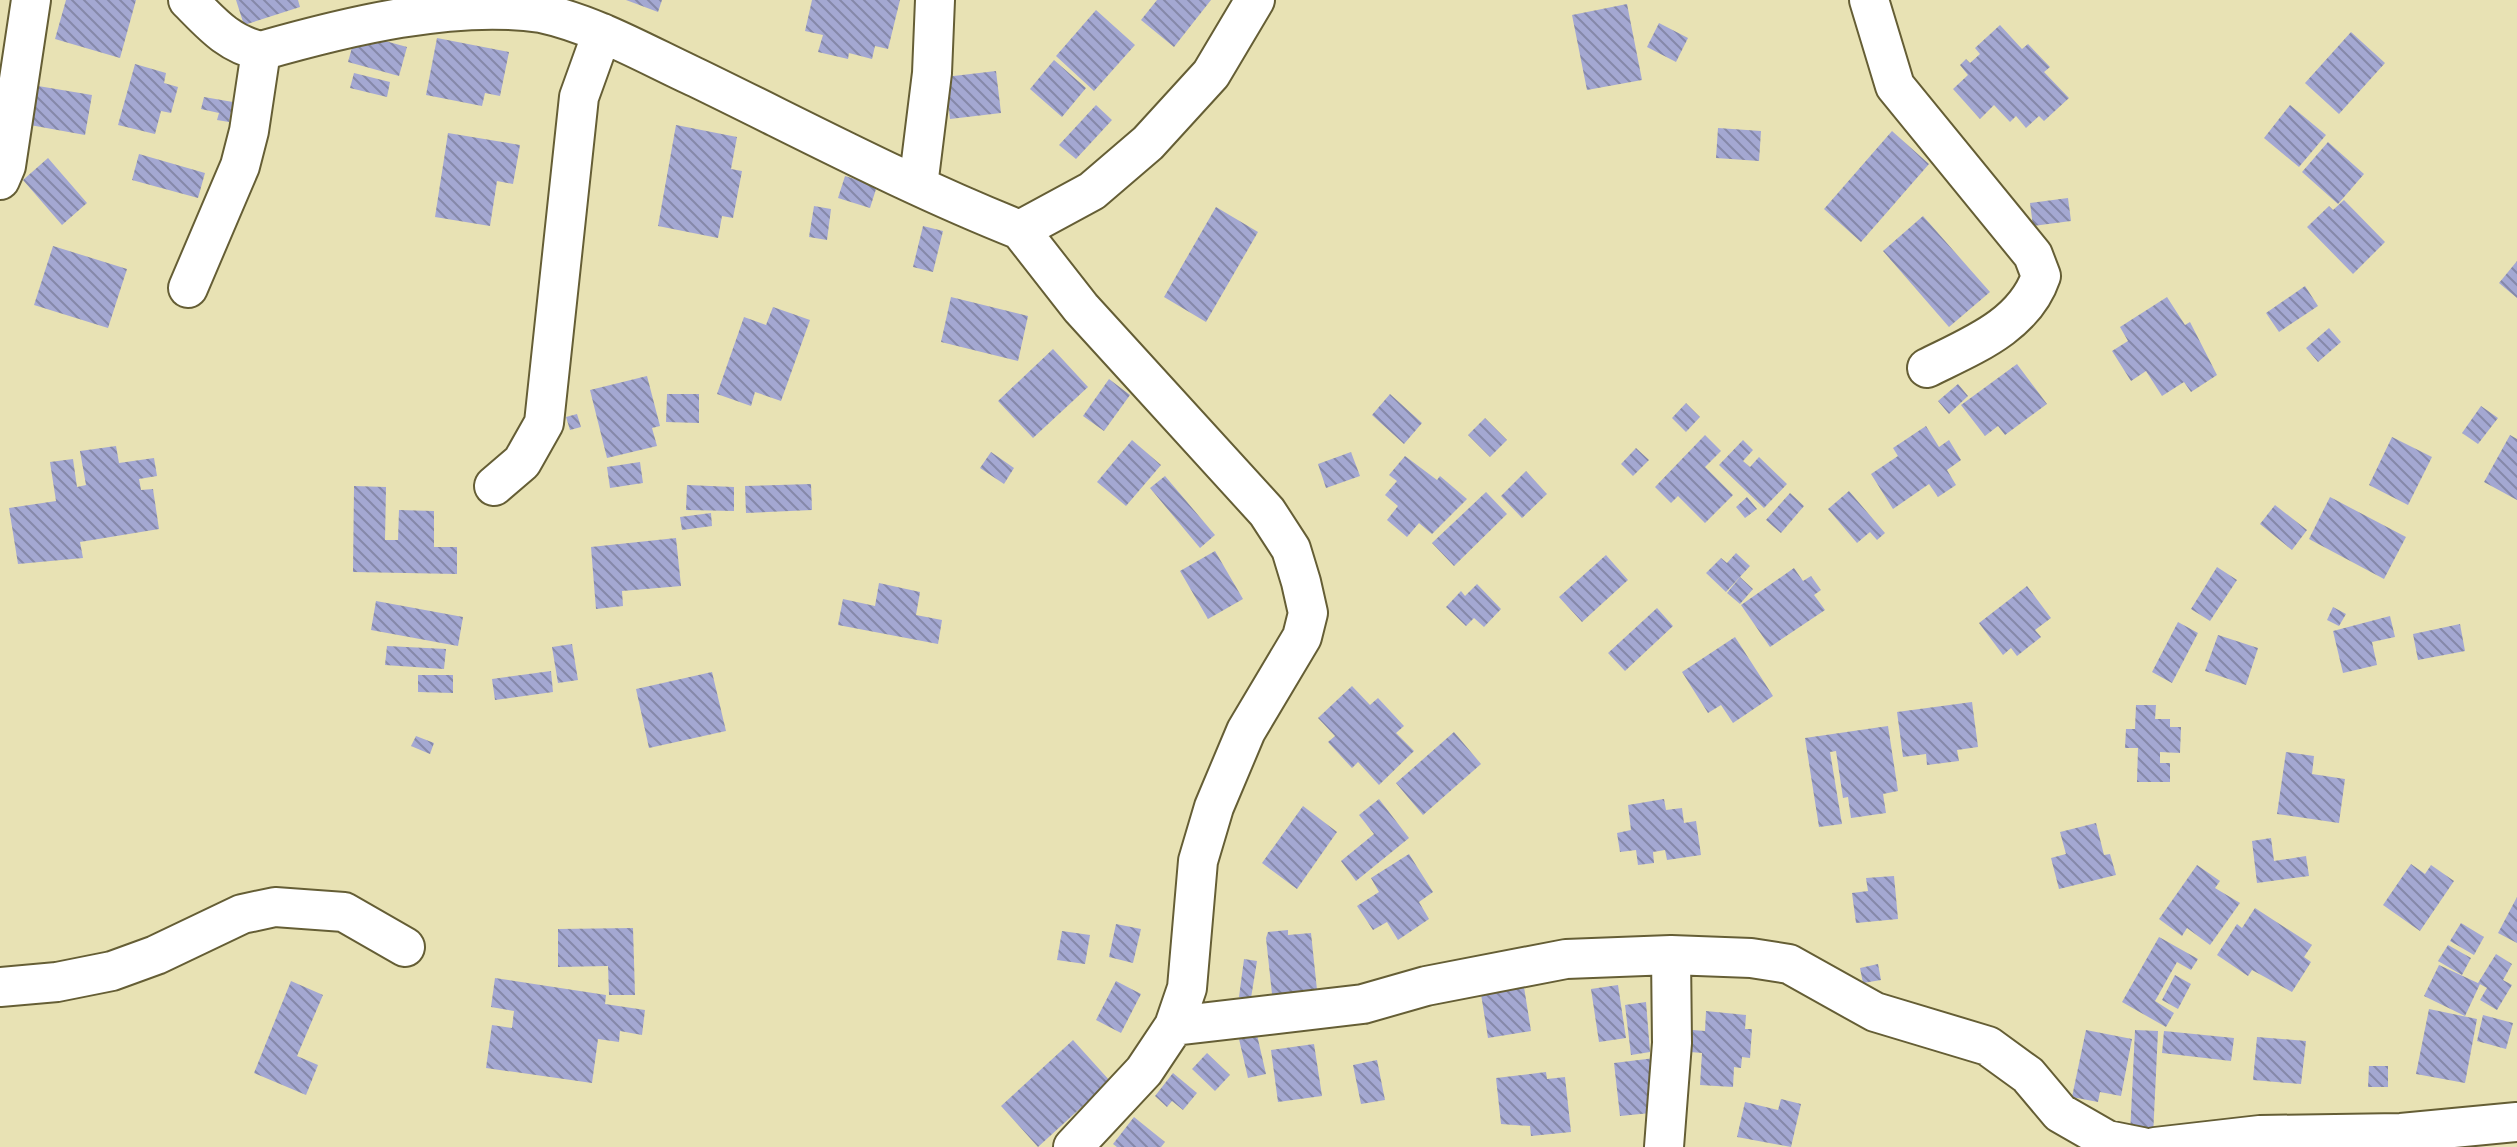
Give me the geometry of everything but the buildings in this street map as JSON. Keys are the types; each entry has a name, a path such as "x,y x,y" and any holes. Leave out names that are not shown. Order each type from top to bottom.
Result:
{"street":[{"path":"0,180 6,166 31,0"},
{"path":"188,0 225,37 242,47 261,51 386,19 499,9 540,13 602,33 918,186 1020,230 1081,308 1267,512 1291,549 1308,613 1302,637 1246,731 1214,807 1198,861 1187,988 1174,1026 1144,1071 1073,1147"},
{"path":"918,186 932,73 935,0"},
{"path":"1020,230 1092,191 1148,143 1211,74 1255,0"},
{"path":"1869,0 1895,86 2033,255 2041,276 2035,295 2018,314 1983,340 1927,368"},
{"path":"494,486 522,462 544,423 579,97 602,33"},
{"path":"188,288 240,166 249,131 261,51"},
{"path":"0,987 57,982 112,971 156,955 242,914 275,907 344,912 405,947"},
{"path":"1174,1026 1363,1004 1426,986 1566,959 1671,955 1789,964 1875,1012 1988,1046 2028,1075 2060,1113 2107,1140 2142,1147"},
{"path":"1664,1147 1672,1043 1671,955"},
{"path":"2155,1147 2260,1135 2401,1133 2517,1122"}]}
